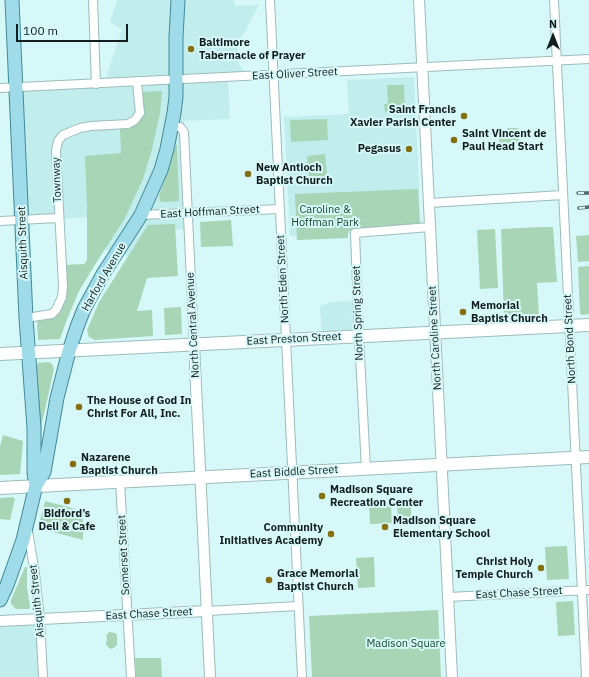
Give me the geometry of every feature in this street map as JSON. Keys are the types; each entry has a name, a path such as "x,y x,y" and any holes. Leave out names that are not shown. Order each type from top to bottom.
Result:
{"main road":[{"name":"Aisquith Street","path":"12,0 23,220 26,318 34,428 34,473 36,486"},
{"name":"Harford Avenue","path":"0,600 8,585 27,526 36,486 44,472 54,412 69,351 84,309 141,215 160,170 172,126 176,97 175,80 178,0"},
{"name":"East Preston Street","path":"0,354 589,325"},
{"name":"East Biddle Street","path":"0,488 589,458"}],"street":[{"path":"93,0 96,84"},
{"name":"North Eden Street","path":"270,0 302,677"},
{"name":"North Caroline Street","path":"419,0 452,677"},
{"name":"North Bond Street","path":"554,0 576,458 586,590 586,677"},
{"name":"East Oliver Street","path":"0,88 589,59"},
{"name":"Townway","path":"26,318 52,314 56,310 62,297 56,151 58,141 63,135 80,128 128,124 135,120 140,113 137,82"},
{"name":"North Central Avenue","path":"172,126 180,127 184,132 210,677"},
{"path":"429,203 563,195"},
{"name":"East Hoffman Street","path":"141,215 280,209"},
{"path":"0,221 58,218"},
{"name":"North Spring Street","path":"366,469 355,233 430,227"},
{"name":"Somerset Street","path":"120,481 131,677"},
{"name":"Aisquith Street","path":"27,526 35,574 40,619 43,677"},
{"name":"East Chase Street","path":"448,597 586,590"},
{"name":"East Chase Street","path":"0,621 298,606"}],"shaded area":[{"path":"117,0 234,0 235,6 259,5 237,46 237,61 249,78 228,80 230,119 184,121 189,229 155,231 151,263 102,249 111,216 24,221 18,89 103,86 122,30 110,22"},
{"path":"414,77 421,230 290,236 284,117 349,114 347,80"},
{"path":"359,301 359,336 322,339 320,305 328,304 328,302"},
{"path":"41,618 44,677 0,677 0,624"}],"green space":[{"path":"387,85 404,85 405,111 385,112 384,104 388,104"},
{"path":"162,91 160,113 152,149 143,179 125,218 79,291 60,339 38,340 37,320 61,304 64,265 84,264 87,260 85,156 121,153 120,128 133,126 140,121 142,114 142,92"},
{"path":"327,119 328,140 291,142 290,120"},
{"path":"507,128 518,128 519,143 499,143 499,132 507,132"},
{"path":"176,145 179,201 162,202 160,201 159,196"},
{"path":"325,154 328,184 310,185 307,156"},
{"name":"Caroline & Hoffman Park","path":"418,189 420,228 348,231 348,238 297,240 295,194"},
{"path":"231,220 233,246 201,247 200,222"},
{"path":"175,224 178,276 147,278 137,311 152,310 153,336 95,340 89,337 87,330 99,302 148,225"},
{"path":"553,227 557,282 537,283 539,316 504,317 501,229"},
{"path":"495,229 498,288 480,289 477,230"},
{"path":"589,235 589,261 578,262 576,236"},
{"path":"589,266 589,314 582,315 580,313 578,267"},
{"path":"181,307 182,334 165,335 164,308"},
{"path":"49,362 52,364 54,369 42,423 41,437 39,437 36,367 38,363"},
{"path":"3,435 23,441 20,474 0,475 0,446"},
{"path":"13,497 15,499 10,520 0,519 0,498"},
{"path":"45,501 83,511 83,540 38,528"},
{"path":"411,503 411,517 398,518 397,504"},
{"path":"391,505 392,523 370,524 369,506"},
{"path":"567,546 569,579 547,580 545,547"},
{"path":"374,557 375,587 358,588 356,558"},
{"path":"25,567 27,567 27,587 30,607 29,609 16,609 11,604 11,600"},
{"path":"573,601 575,635 558,636 556,602"},
{"name":"Madison Square","path":"438,610 441,677 312,677 309,616"},
{"path":"109,632 117,635 117,645 112,649 106,644 106,636"},
{"path":"135,658 161,658 162,677 136,677"}],"railway":[{"path":"578,193 589,193"},
{"path":"579,208 589,207"}],"place":[{"name":"Baltimore Tabernacle of Prayer","path":"191,49"},
{"name":"Saint Francis Xavier Parish Center","path":"464,116"},
{"name":"Saint Vincent de Paul Head Start","path":"454,140"},
{"name":"Pegasus","path":"409,149"},
{"name":"New Antioch Baptist Church","path":"248,174"},
{"name":"Memorial Baptist Church","path":"463,312"},
{"name":"The House of God In Christ For All, Inc.","path":"79,407"},
{"name":"Nazarene Baptist Church","path":"73,464"},
{"name":"Madison Square Recreation Center","path":"322,496"},
{"name":"Bidford’s Deli & Cafe","path":"67,501"},
{"name":"Madison Square Elementary School","path":"385,527"},
{"name":"Community Initiatives Academy","path":"331,534"},
{"name":"Christ Holy Temple Church","path":"541,568"},
{"name":"Grace Memorial Baptist Church","path":"269,580"}]}
